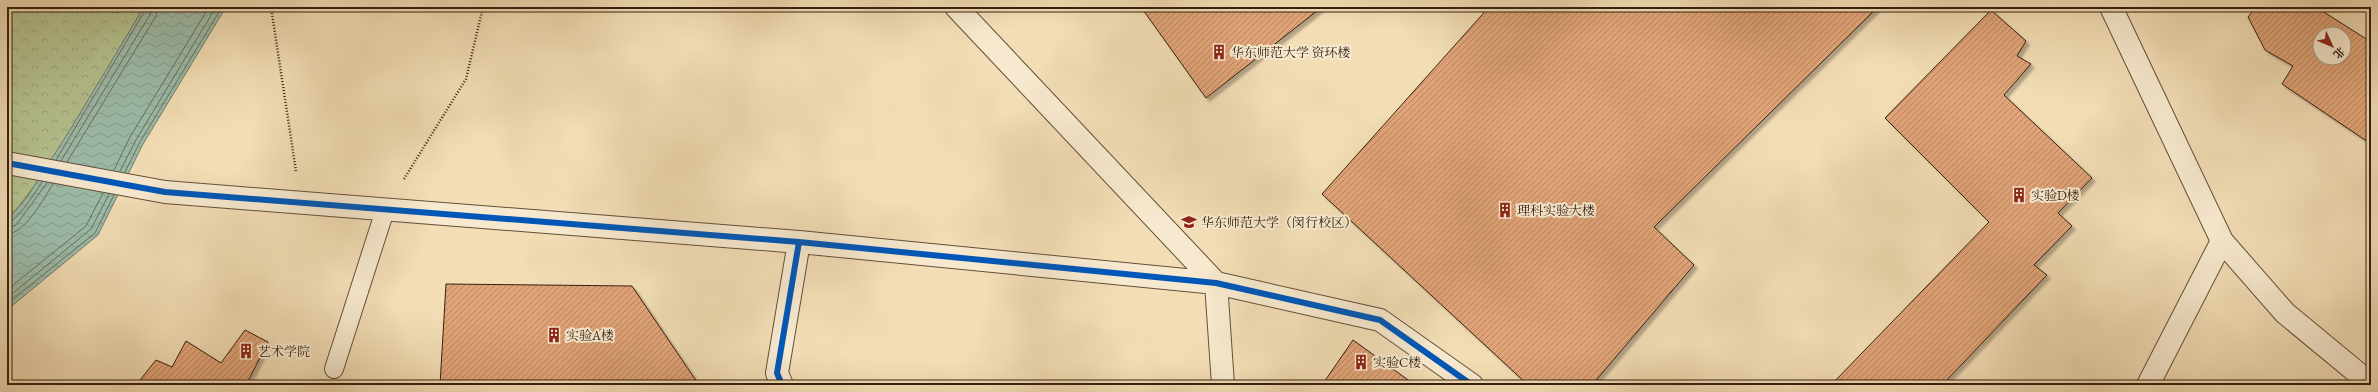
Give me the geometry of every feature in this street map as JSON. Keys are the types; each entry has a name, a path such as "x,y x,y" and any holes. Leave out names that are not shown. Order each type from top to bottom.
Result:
{"street":[{"path":"956,7 1216,283 1223,385"},
{"path":"2111,7 2222,241 2285,313 2371,384"},
{"path":"7,163 165,192 799,242 1216,283 1380,320 1472,385"},
{"path":"2148,385 2222,241"},
{"path":"782,385 777,373 799,242"}],"lane":[{"path":"334,369 385,210"}],"path":[{"path":"270,7 301,203"},
{"path":"385,210 466,79 483,7"}],"green space":[{"path":"7,7 144,7 63,144 27,196 7,221"}],"water":[{"path":"144,7 226,7 143,144 98,235 7,310 7,221 27,197 70,130"}],"building":[{"name":"华东师范大学 资环楼","path":"1141,7 1322,7 1206,98"},
{"name":"理科实验大楼","path":"1489,7 1878,7 1654,227 1694,265 1592,385 1528,385 1322,194"},
{"path":"2256,7 2316,7 2346,26 2312,26 2312,66 2352,66 2352,30 2371,42 2371,144 2282,84 2293,66 2265,50 2248,17"},
{"name":"实验D楼","path":"1991,10 2026,41 2017,56 2031,64 2004,95 2092,178 2058,213 2072,226 2034,265 2047,275 1942,385 1831,385 1989,222 1885,118"},
{"name":"实验A楼","path":"446,284 632,286 699,385 440,385"},
{"name":"艺术学院","path":"245,330 268,342 248,381 254,385 136,385 156,360 172,367 186,341 221,363"},
{"name":"实验C楼","path":"1353,340 1415,385 1322,385"}],"cycle path":[{"path":"7,163 165,192 799,242 777,373 782,385"},
{"path":"799,242 1216,283 1380,320 1472,385"}],"place":[{"name":"华东师范大学 资环楼","path":"1219,52"},
{"name":"实验D楼","path":"2019,195"},
{"name":"理科实验大楼","path":"1505,210"},
{"name":"华东师范大学（闵行校区）","path":"1189,222"},
{"name":"实验A楼","path":"554,335"},
{"name":"艺术学院","path":"246,351"},
{"name":"实验C楼","path":"1361,362"}]}
